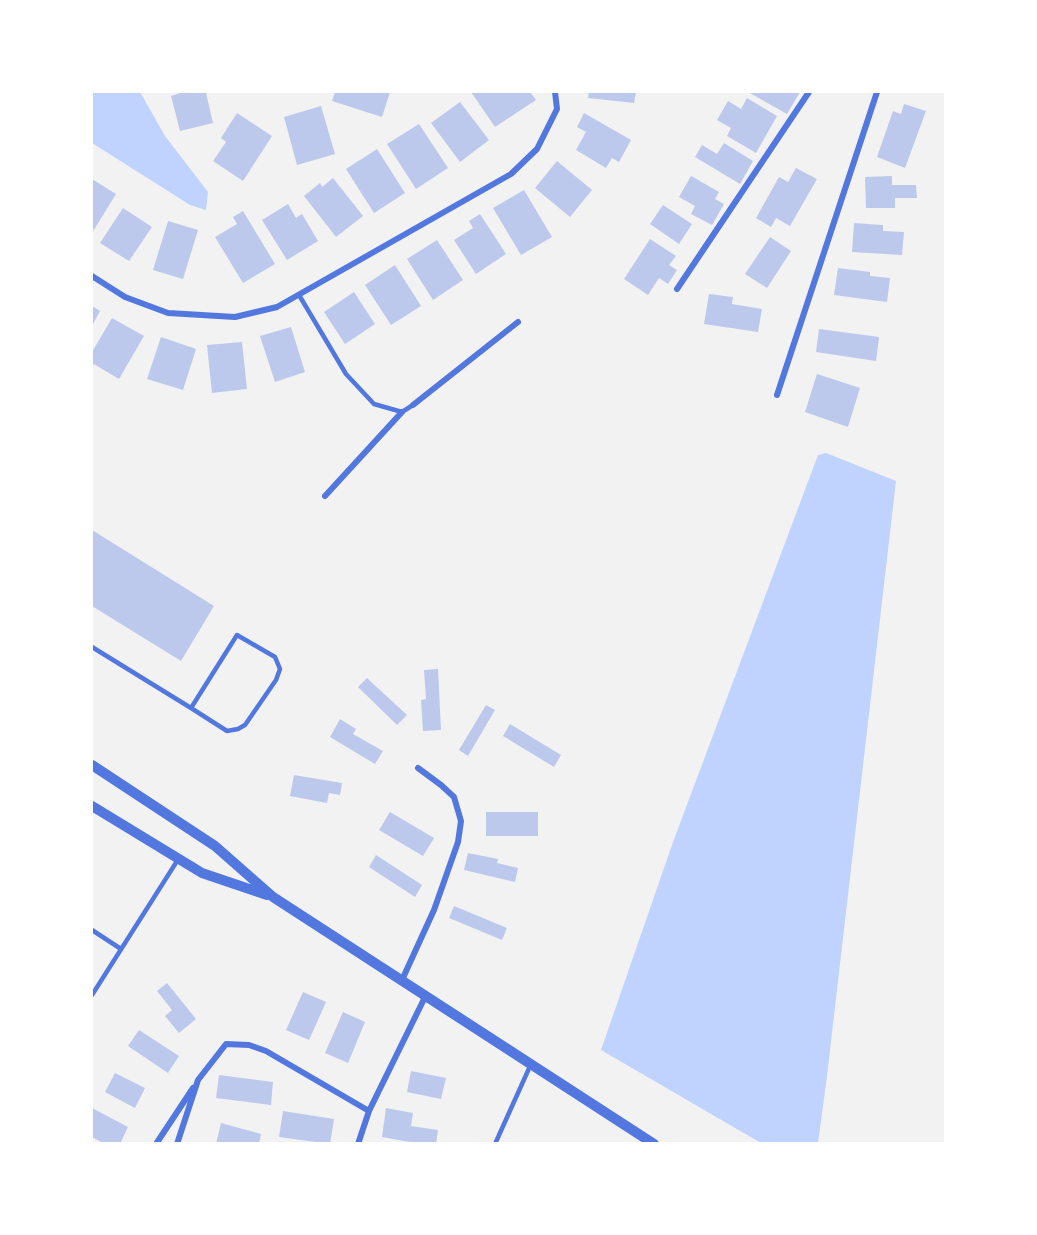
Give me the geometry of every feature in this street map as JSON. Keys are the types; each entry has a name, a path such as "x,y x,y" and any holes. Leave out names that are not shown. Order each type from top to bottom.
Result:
{"street":[{"path":"92,276 125,297 168,313 235,317 277,307 511,174 537,149 557,109 555,92"},
{"path":"677,289 809,92"},
{"path":"777,395 877,92"},
{"path":"413,405 518,322"},
{"path":"325,496 402,412"},
{"path":"92,765 215,846 273,897 426,995 647,1142"},
{"path":"402,980 434,910 458,842 461,821 454,797 418,768"},
{"path":"92,806 202,873 273,897"},
{"path":"358,1143 369,1111 426,995"},
{"path":"156,1143 198,1080 226,1044 249,1045 266,1051 369,1111"},
{"path":"177,1143 198,1080"}],"lane":[{"path":"298,295 346,374 374,404 402,412 413,405"},
{"path":"92,646 191,708 228,730 238,729 245,725 276,680 280,669 275,657 237,635 191,708"},
{"path":"92,995 179,858"},
{"path":"92,930 121,949"},
{"path":"495,1143 531,1064"}],"water":[{"path":"92,92 140,92 165,136 208,192 206,210 190,205 92,143"},
{"path":"826,453 896,481 818,1143 761,1143 601,1050 673,842 818,455"}],"building":[{"path":"183,92 210,92 206,93 213,123 180,131 171,96"},
{"path":"335,92 390,92 382,117 332,101"},
{"path":"471,92 530,92 536,100 495,127"},
{"path":"589,92 636,92 634,103 588,98"},
{"path":"748,92 800,92 787,114"},
{"path":"747,98 777,116 756,153 727,136 731,128 717,120 728,101 741,109"},
{"path":"460,102 489,140 460,162 431,123"},
{"path":"904,104 926,111 905,168 877,157 893,111 901,114"},
{"path":"321,106 335,154 297,165 284,117"},
{"path":"237,113 272,136 243,181 213,161 226,142 221,138"},
{"path":"584,113 631,140 619,162 612,158 606,168 576,150 586,132 577,127"},
{"path":"419,124 448,168 416,189 387,144"},
{"path":"724,143 753,161 740,184 695,157 702,145 717,154"},
{"path":"377,149 405,193 374,213 346,169"},
{"path":"557,161 592,190 570,217 535,188"},
{"path":"796,168 817,179 790,226 776,218 771,227 756,218 779,177 788,182"},
{"path":"691,176 719,192 715,199 724,204 712,225 691,214 695,206 679,197"},
{"path":"892,176 892,185 916,185 917,198 895,198 895,208 866,208 865,177"},
{"path":"333,178 363,216 336,237 304,196 320,183 322,187"},
{"path":"92,179 116,194 92,233"},
{"path":"524,190 552,237 521,255 493,208"},
{"path":"288,204 296,218 302,214 318,241 287,260 262,220"},
{"path":"663,205 692,224 679,244 650,224"},
{"path":"123,208 152,227 129,261 100,243"},
{"path":"243,211 275,264 243,283 215,237 237,224 233,217"},
{"path":"480,214 506,254 476,274 454,240 473,228 469,221"},
{"path":"168,221 198,230 183,279 153,270"},
{"path":"854,223 883,225 883,231 904,232 902,255 852,252"},
{"path":"770,237 791,251 767,288 745,274"},
{"path":"650,239 676,256 669,265 677,270 668,284 659,278 648,295 624,279"},
{"path":"437,240 463,280 433,300 407,259"},
{"path":"395,265 421,306 391,325 365,285"},
{"path":"838,268 870,272 870,276 890,278 887,302 834,295"},
{"path":"354,292 375,324 345,344 324,312"},
{"path":"709,294 733,297 732,304 762,309 758,332 704,324"},
{"path":"92,306 100,311 92,326"},
{"path":"112,318 144,336 119,379 92,363 92,352"},
{"path":"291,327 305,372 275,382 260,336"},
{"path":"819,329 879,337 876,361 816,352"},
{"path":"161,337 196,349 183,390 147,379"},
{"path":"242,342 247,389 212,393 207,345"},
{"path":"817,374 860,388 848,427 805,412"},
{"path":"92,530 214,606 181,661 92,606"},
{"path":"438,669 441,730 423,731 421,700 426,699 424,670"},
{"path":"367,678 407,715 397,725 358,687"},
{"path":"486,705 495,710 468,756 459,750"},
{"path":"340,719 356,729 353,734 383,751 375,764 330,737"},
{"path":"510,724 561,755 554,767 503,736"},
{"path":"294,775 342,783 340,795 329,793 327,803 290,796"},
{"path":"390,812 434,838 423,856 379,830"},
{"path":"486,812 538,812 538,836 486,836"},
{"path":"468,853 498,859 497,863 518,868 515,882 464,870"},
{"path":"376,855 422,885 415,897 369,867"},
{"path":"454,906 507,928 502,940 449,918"},
{"path":"167,983 196,1019 179,1033 165,1016 172,1010 157,991"},
{"path":"303,992 326,1002 309,1040 286,1030"},
{"path":"343,1012 365,1022 348,1063 325,1053"},
{"path":"139,1030 179,1056 168,1073 128,1046"},
{"path":"411,1071 446,1078 441,1099 407,1092"},
{"path":"115,1073 145,1088 135,1108 105,1092"},
{"path":"219,1075 273,1082 271,1105 216,1098"},
{"path":"92,1108 128,1127 120,1144 105,1144 92,1137"},
{"path":"386,1108 413,1113 411,1126 438,1130 436,1144 421,1144 382,1137"},
{"path":"283,1111 334,1119 330,1144 279,1137"},
{"path":"221,1123 261,1134 259,1144 216,1144"}]}
